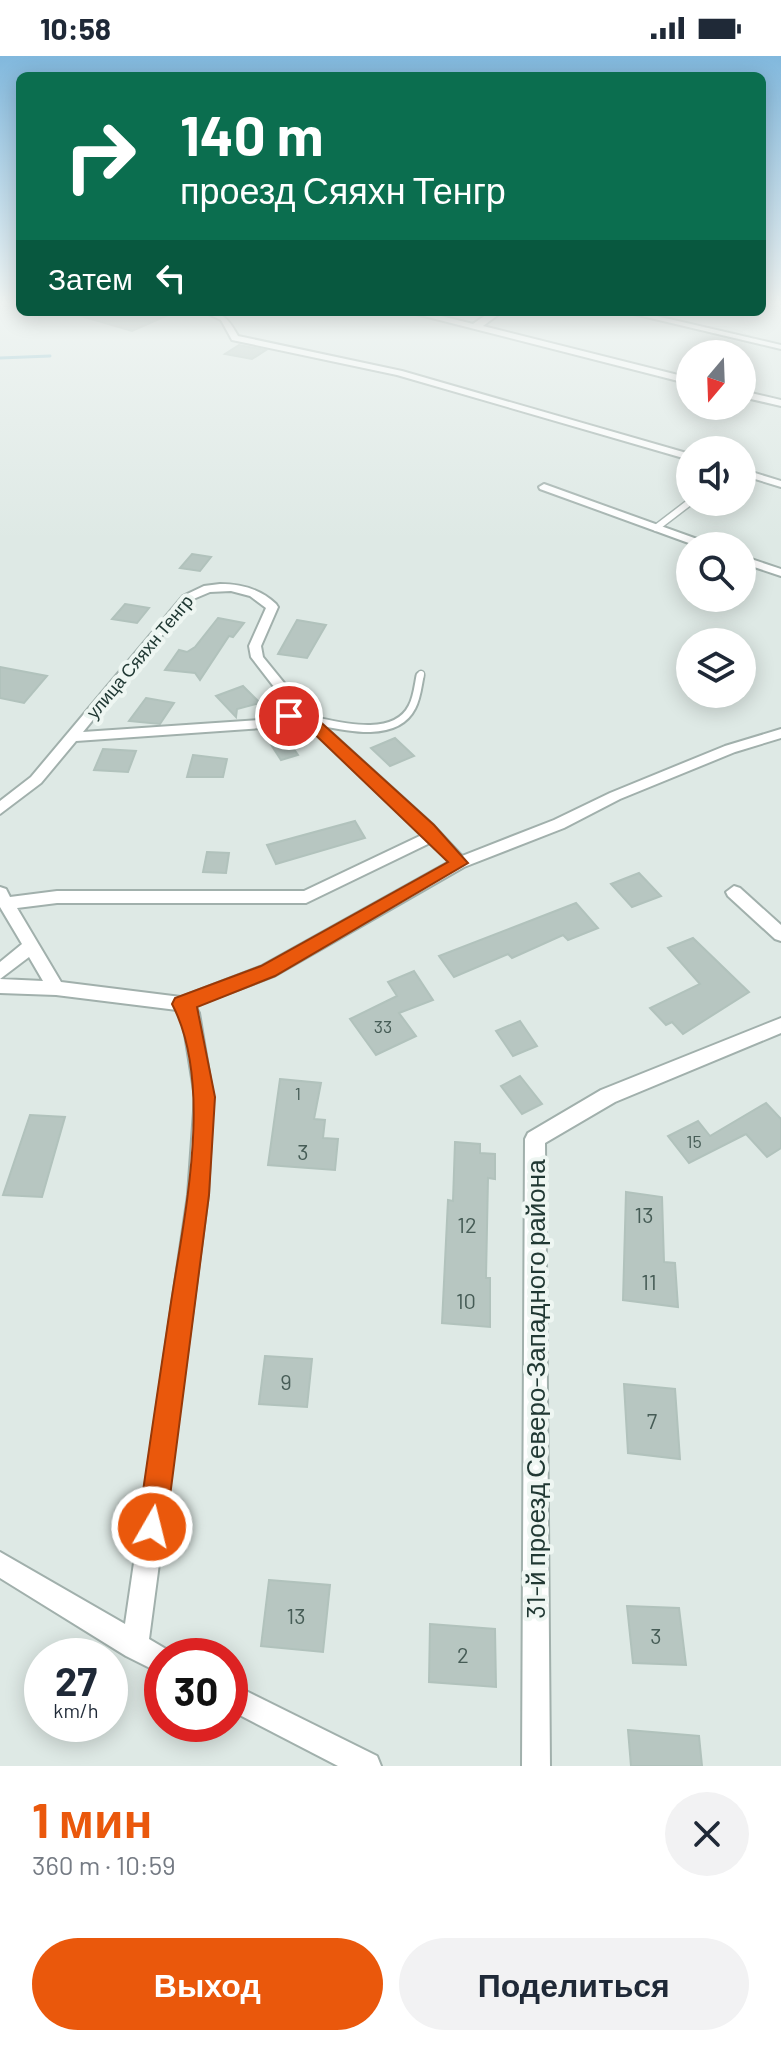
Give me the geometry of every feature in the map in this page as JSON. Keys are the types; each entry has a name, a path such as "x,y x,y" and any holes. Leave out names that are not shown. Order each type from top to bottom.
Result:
{"street":[{"path":"426,381 676,453"},
{"path":"756,397 781,403"},
{"path":"756,476 781,484"},
{"path":"544,487 676,535"},
{"path":"756,564 781,573"},
{"name":"улица Сяяхн Тенгр","path":"0,809 36,780 187,598 203,587 224,585 265,599 272,607 269,621 255,646 257,657 295,705 289,716 276,723 72,737"},
{"name":"улица Сяяхн Тенгр","path":"289,716 309,720"},
{"path":"309,720 459,863"},
{"path":"0,986 56,988 182,1004 268,971 459,863 559,824 615,796 730,749 781,733"},
{"path":"56,988 3,898 306,897 432,836"},
{"path":"734,892 781,935"},
{"path":"0,972 31,946"},
{"path":"135,1647 198,1195 204,1097 190,1013 182,1004"},
{"name":"31-й проезд Северо-Западного района","path":"536,1766 535,1139 608,1096 781,1025"},
{"path":"0,1564 144,1652"},
{"path":"248,1705 367,1766"}],"lane":[{"path":"656,528 676,513"},
{"path":"309,720 343,726 390,726 410,712 421,674"}],"building":[{"path":"192,554 211,557 200,571 180,568"},
{"path":"125,604 149,608 137,623 112,619"},
{"path":"218,618 244,623 233,637 229,636 200,680 195,673 165,670 179,650 187,652 195,647"},
{"path":"297,620 326,625 307,658 278,654"},
{"path":"0,667 47,676 24,703 0,698"},
{"path":"243,686 260,703 237,709 236,717 216,696"},
{"path":"146,698 174,703 160,724 129,721"},
{"path":"286,738 298,755 281,760 270,743"},
{"path":"395,738 414,756 390,766 371,748"},
{"path":"103,749 136,751 128,772 94,770"},
{"path":"193,755 227,759 223,777 187,777"},
{"path":"355,821 365,838 276,864 267,845"},
{"path":"207,852 229,853 226,873 203,872"},
{"path":"639,873 661,896 632,907 611,884"},
{"path":"576,903 598,928 568,940 563,935 512,958 508,954 454,977 439,956"},
{"path":"693,938 749,992 683,1034 672,1022 666,1025 650,1008 700,984 668,948"},
{"path":"414,971 433,1000 399,1013 416,1036 376,1055 350,1019 397,996 388,982"},
{"path":"520,1021 537,1046 513,1056 496,1031"},
{"path":"520,1076 542,1104 522,1114 501,1086"},
{"path":"280,1079 321,1083 314,1119 325,1120 323,1138 338,1139 335,1170 268,1165"},
{"path":"766,1103 781,1119 781,1148 767,1157 746,1134 689,1163 668,1136 698,1121 710,1136"},
{"path":"30,1115 65,1117 42,1197 3,1195"},
{"path":"455,1142 480,1144 480,1153 495,1154 495,1179 488,1178 486,1278 490,1278 490,1327 442,1323 448,1200 453,1201"},
{"path":"626,1192 662,1197 664,1262 675,1263 678,1307 623,1300"},
{"path":"265,1356 312,1359 307,1407 259,1404"},
{"path":"624,1384 675,1389 680,1459 628,1453"},
{"path":"269,1580 330,1585 323,1652 261,1646"},
{"path":"627,1606 679,1608 686,1665 633,1663"},
{"path":"430,1624 495,1629 496,1687 429,1682"},
{"path":"628,1730 699,1736 702,1766 631,1766"}],"route":[{"path":"152,1527 198,1195 204,1097 190,1013 182,1004 268,971 459,863 428,829 309,720 289,716"}]}
